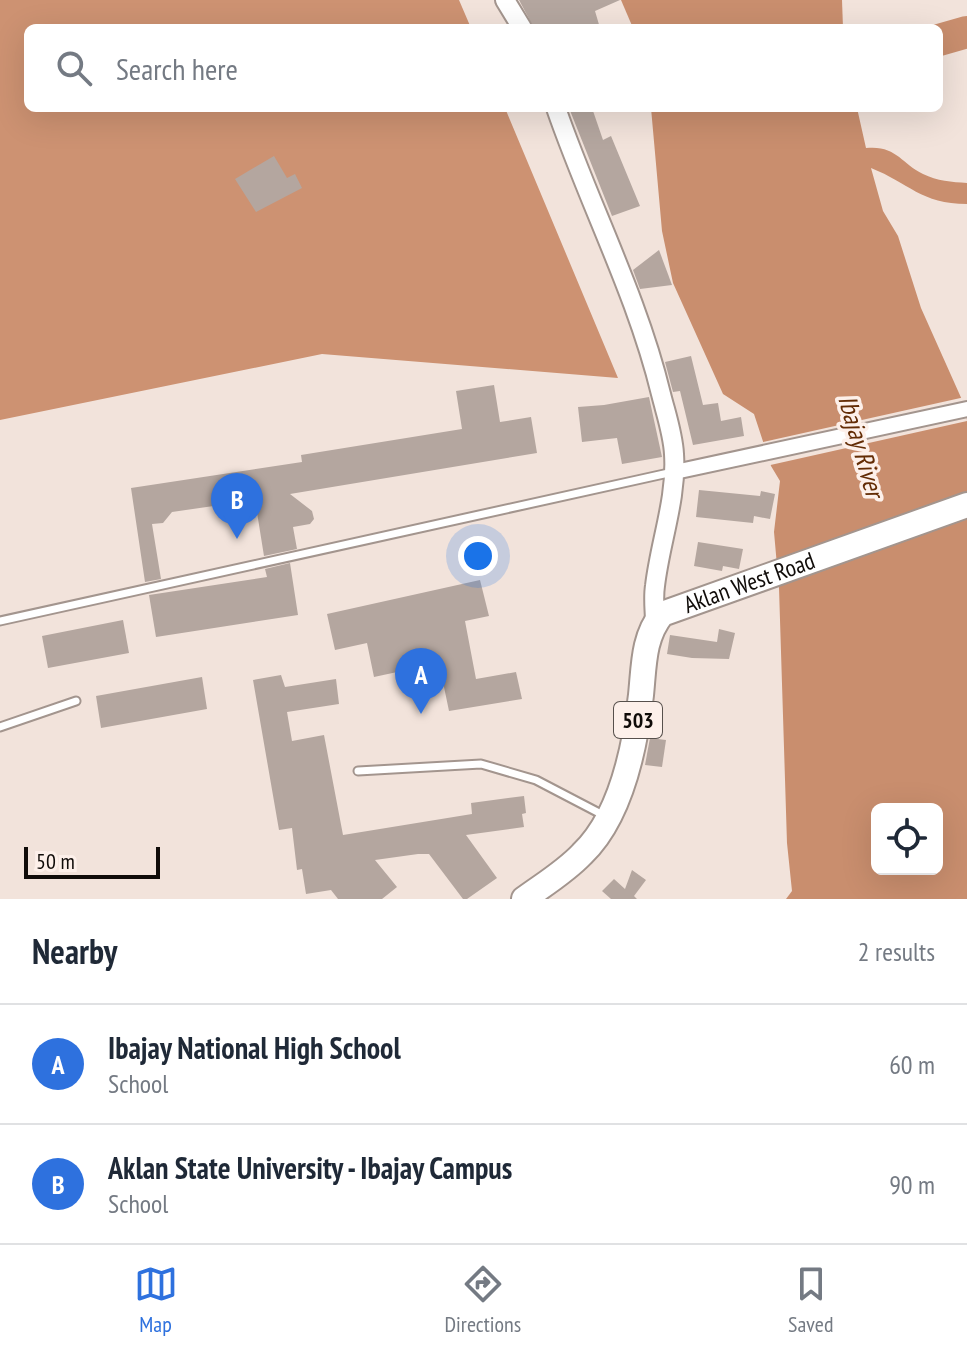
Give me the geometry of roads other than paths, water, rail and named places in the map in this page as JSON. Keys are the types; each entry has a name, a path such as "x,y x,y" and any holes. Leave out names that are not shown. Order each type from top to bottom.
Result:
{"main road":[{"name":"Aklan West Road","path":"524,899 585,852 625,780 639,710 647,641 662,614 967,505"}],"street":[{"path":"505,0 520,24"},
{"path":"557,112 592,207 639,317 669,426 675,472 655,588 655,623"},
{"path":"675,472 967,409"}],"lane":[{"path":"0,621 675,472"},
{"path":"0,727 76,701"},
{"path":"358,771 481,764 536,780 607,817"}],"water":[{"path":"621,0 842,0 843,24 631,24"},
{"name":"Ibajay River","path":"651,112 858,112 866,148 891,152 928,176 967,183 967,204 951,203 926,197 871,168 883,211 898,236 921,308 967,411 967,899 786,899 792,891 787,843 779,588 774,532 780,481 771,466 754,414 723,394 673,283 662,231"}],"waterway":[{"path":"943,39 967,32"}],"place":[{"name":"Aklan State University - Ibajay Campus","path":"237,539"},
{"name":"Ibajay National High School","path":"421,714"}]}
